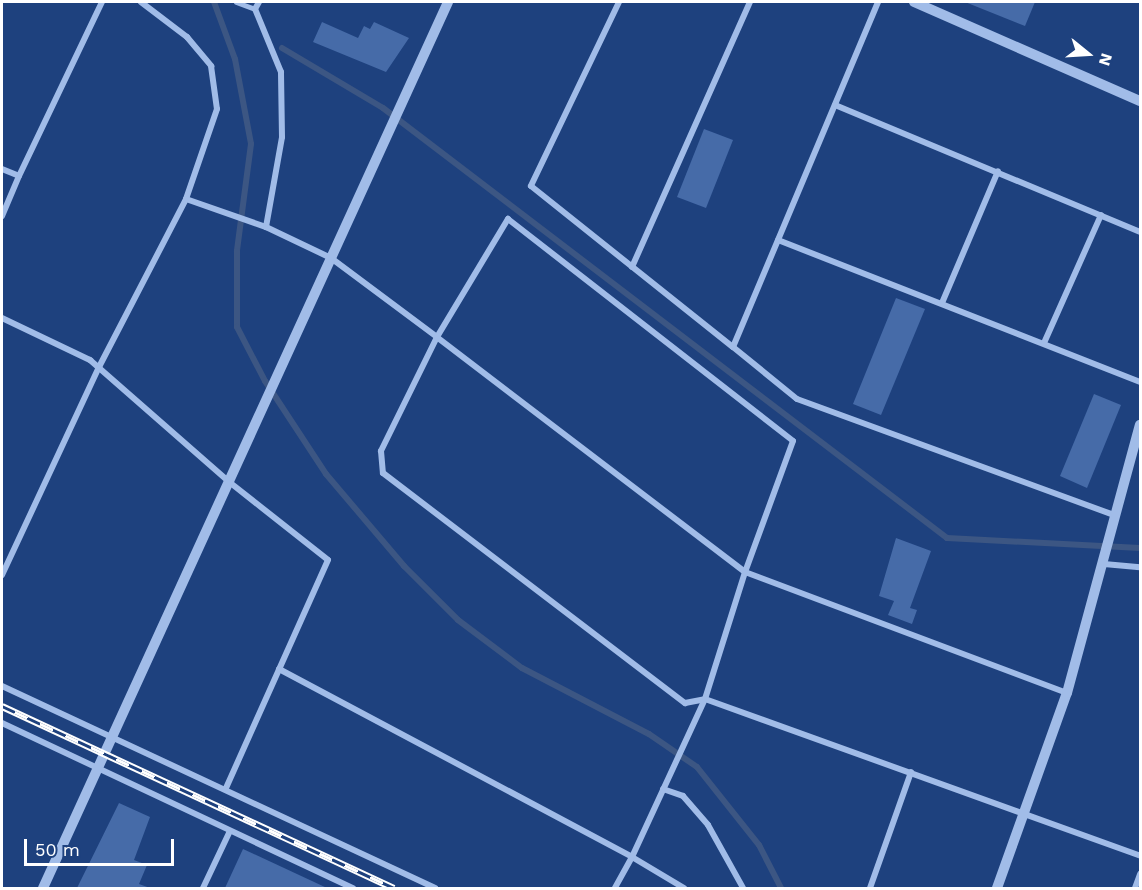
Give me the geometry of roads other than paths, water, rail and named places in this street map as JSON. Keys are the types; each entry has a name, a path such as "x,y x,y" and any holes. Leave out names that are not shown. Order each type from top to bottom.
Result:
{"street":[{"path":"2,216 102,2"},
{"path":"2,575 99,367 186,199 217,109 210,66 187,37 141,2"},
{"path":"236,2 255,9 280,72 282,137 266,227"},
{"path":"255,9 259,2"},
{"path":"43,888 228,481 285,365 331,258 448,2"},
{"path":"619,2 531,186 797,399 1114,515"},
{"path":"632,267 750,2"},
{"path":"733,347 878,2"},
{"path":"914,2 1140,101"},
{"path":"835,105 1140,232"},
{"path":"2,169 19,176"},
{"path":"942,303 998,171"},
{"path":"186,199 253,226 266,227 331,258 745,572 1067,693"},
{"path":"1044,343 1101,215"},
{"path":"615,888 632,857 705,699 745,572 793,441 508,219 437,337 381,451 383,473 685,704 705,699 1025,812 1140,856"},
{"path":"778,240 1140,382"},
{"path":"2,318 99,367 228,481 328,560 226,788"},
{"path":"997,888 1067,693 1140,425"},
{"path":"1105,559 1140,567"},
{"path":"279,669 632,857 684,888"},
{"path":"2,686 226,788 435,888"},
{"path":"2,723 353,888"},
{"path":"870,888 911,771"},
{"path":"663,789 683,796 708,825 743,888"},
{"path":"203,888 230,831"},
{"path":"1135,888 1140,874"}],"waterway":[{"path":"214,2 235,59 251,144 237,251 237,327 265,381 326,474 404,566 458,620 522,668 649,734 697,767 759,845 781,888"},
{"path":"282,48 383,108 947,538 1140,548"}],"railway":[{"path":"2,706 394,888"}]}
